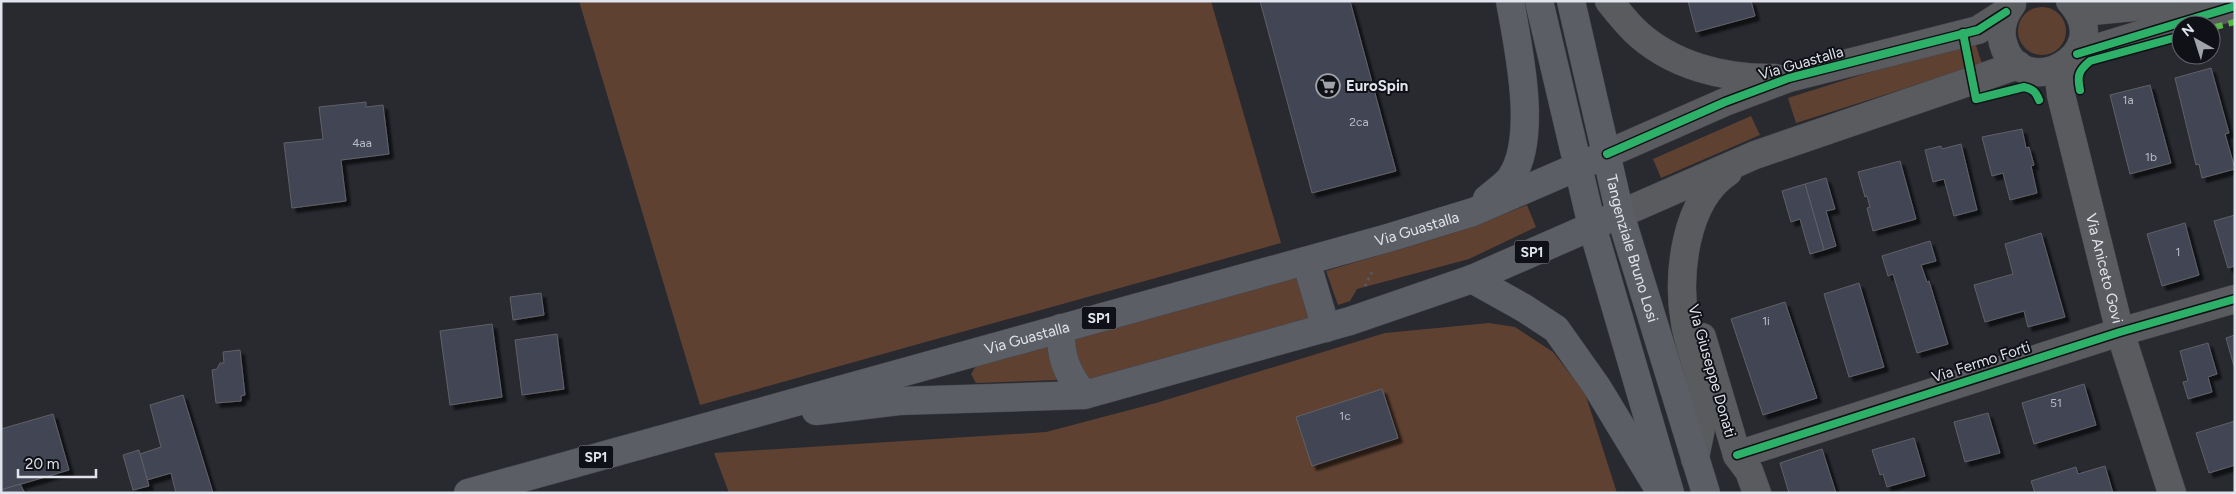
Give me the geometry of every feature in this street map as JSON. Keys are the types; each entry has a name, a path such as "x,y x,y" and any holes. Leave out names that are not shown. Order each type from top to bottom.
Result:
{"main road":[{"name":"Via Guastalla","path":"1473,212 1510,179 1520,158 1525,137 1522,87 1510,1"},
{"name":"Tangenziale Bruno Losi","path":"1539,1 1592,226 1670,493"},
{"name":"Tangenziale Bruno Losi","path":"1571,1 1620,214 1706,493"},
{"name":"Via Guastalla","path":"468,493 1388,238 1473,212 1607,154"},
{"name":"Via Guastalla","path":"725,422 899,400 1084,395 1338,325 1472,279 1620,214"},
{"path":"1306,261 1338,325"},
{"path":"1472,279 1524,308 1556,329 1597,387 1662,493"},
{"path":"1060,328 1060,351 1071,378 1084,395"}],"street":[{"path":"1609,1 1633,30 1650,44 1687,64 1725,74 1755,78 1789,78"},
{"path":"2073,4 2092,11 2197,1"},
{"path":"2067,62 2082,43 2081,19 2073,4"},
{"name":"Via Guastalla","path":"1607,154 1725,102 1789,78 1978,30 2011,6"},
{"path":"2011,6 2002,23 2001,35 2007,51 2018,65 2037,72 2048,72 2067,62 2235,6"},
{"name":"Via Aniceto Govi","path":"2067,62 2061,95 2120,332 2172,493"},
{"name":"Via Guastalla","path":"1620,214 1755,155 2018,65"},
{"path":"1695,459 1702,418 1703,398 1685,322 1683,274 1686,246 1692,221 1706,193 1725,174 1755,155"},
{"name":"Via Giuseppe Donati","path":"1683,274 1737,454 1750,471 1757,493"},
{"name":"Via Fermo Forti","path":"1737,454 2120,332 2235,299"}],"path":[{"path":"1338,325 1388,238"}],"shaded area":[{"path":"579,1 1211,1 1281,243 700,405"},
{"path":"2042,7 2051,9 2059,14 2064,22 2066,31 2064,40 2059,48 2051,53 2042,55 2033,53 2025,48 2020,40 2018,31 2020,22 2025,14 2033,9"},
{"path":"1974,39 1982,64 1796,123 1788,98"},
{"path":"1751,116 1760,135 1661,178 1653,159"},
{"path":"1527,205 1536,227 1469,259 1357,289 1350,301 1338,305 1326,271 1457,232"},
{"path":"1297,276 1310,322 1092,380 1084,377 1070,341 1077,333"},
{"path":"1489,323 1515,327 1553,352 1585,393 1617,493 729,493 714,453 1046,432 1156,403 1385,333"},
{"path":"1050,345 1058,380 976,383 971,374 978,363"}],"building":[{"name":"EuroSpin","path":"1260,1 1350,1 1396,171 1312,193"},
{"path":"1688,1 1751,1 1755,16 1696,32"},
{"path":"2211,68 2229,133 2225,134 2235,169 2202,178 2199,164 2196,165 2175,78"},
{"path":"2150,85 2171,163 2130,174 2110,95"},
{"path":"366,102 366,107 383,105 389,154 341,160 346,201 292,208 284,143 323,139 319,107"},
{"path":"2022,129 2026,148 2029,147 2034,165 2031,166 2037,193 2010,200 2003,173 1992,176 1982,137"},
{"path":"1961,144 1977,210 1954,216 1944,179 1933,182 1925,150 1941,146 1942,149"},
{"path":"1900,161 1916,219 1873,231 1867,208 1870,207 1858,172"},
{"path":"1826,178 1835,209 1826,211 1836,246 1824,250 1805,184"},
{"path":"1805,184 1824,250 1810,254 1800,219 1791,222 1782,191"},
{"path":"2235,215 2235,266 2228,268 2214,221"},
{"path":"2185,223 2199,275 2162,286 2147,234"},
{"path":"2041,233 2065,317 2028,327 2024,311 1985,322 1974,285 2013,274 2005,244"},
{"path":"1930,241 1936,261 1921,265 1927,282 1929,281 1948,344 1917,353 1893,274 1888,276 1882,256"},
{"path":"1859,283 1884,367 1849,377 1824,294"},
{"path":"541,293 544,315 513,320 510,297"},
{"path":"1785,302 1817,398 1763,415 1731,319"},
{"path":"492,324 502,397 450,405 440,331"},
{"path":"557,334 564,389 522,395 515,340"},
{"path":"2235,335 2235,366 2234,366 2226,338"},
{"path":"2208,343 2217,374 2208,377 2212,392 2188,399 2183,382 2188,381 2180,351"},
{"path":"240,350 245,395 241,396 241,401 216,403 212,370 217,369 220,363 224,363 223,352"},
{"path":"2084,384 2096,425 2034,444 2022,403"},
{"path":"1382,389 1398,438 1312,466 1296,417"},
{"path":"183,395 213,493 176,493 171,473 147,480 140,454 161,447 150,405"},
{"path":"1988,413 2000,453 1965,462 1954,422"},
{"path":"53,414 69,470 1,490 1,429"},
{"path":"2235,421 2235,465 2209,473 2196,433"},
{"path":"1914,438 1925,476 1887,487 1883,474 1880,475 1872,450"},
{"path":"1822,449 1836,493 1789,493 1780,463"},
{"path":"139,450 149,486 133,490 123,455"},
{"path":"2105,466 2113,493 2035,493 2031,481 2076,467 2078,474"},
{"path":"20,484 25,493 1,493 1,490"}],"marked path":[{"path":"2221,26 2235,22"}],"cycle path":[{"path":"2077,54 2235,6"},
{"path":"1607,154 1725,102 1789,78 1978,30 2006,12"},
{"path":"1963,33 1976,99 2024,87 2034,91 2039,100"},
{"path":"2080,90 2079,74 2090,61 2171,39"},
{"path":"1737,455 2120,332 2235,299"}],"place":[{"name":"EuroSpin","path":"1328,86"}]}
